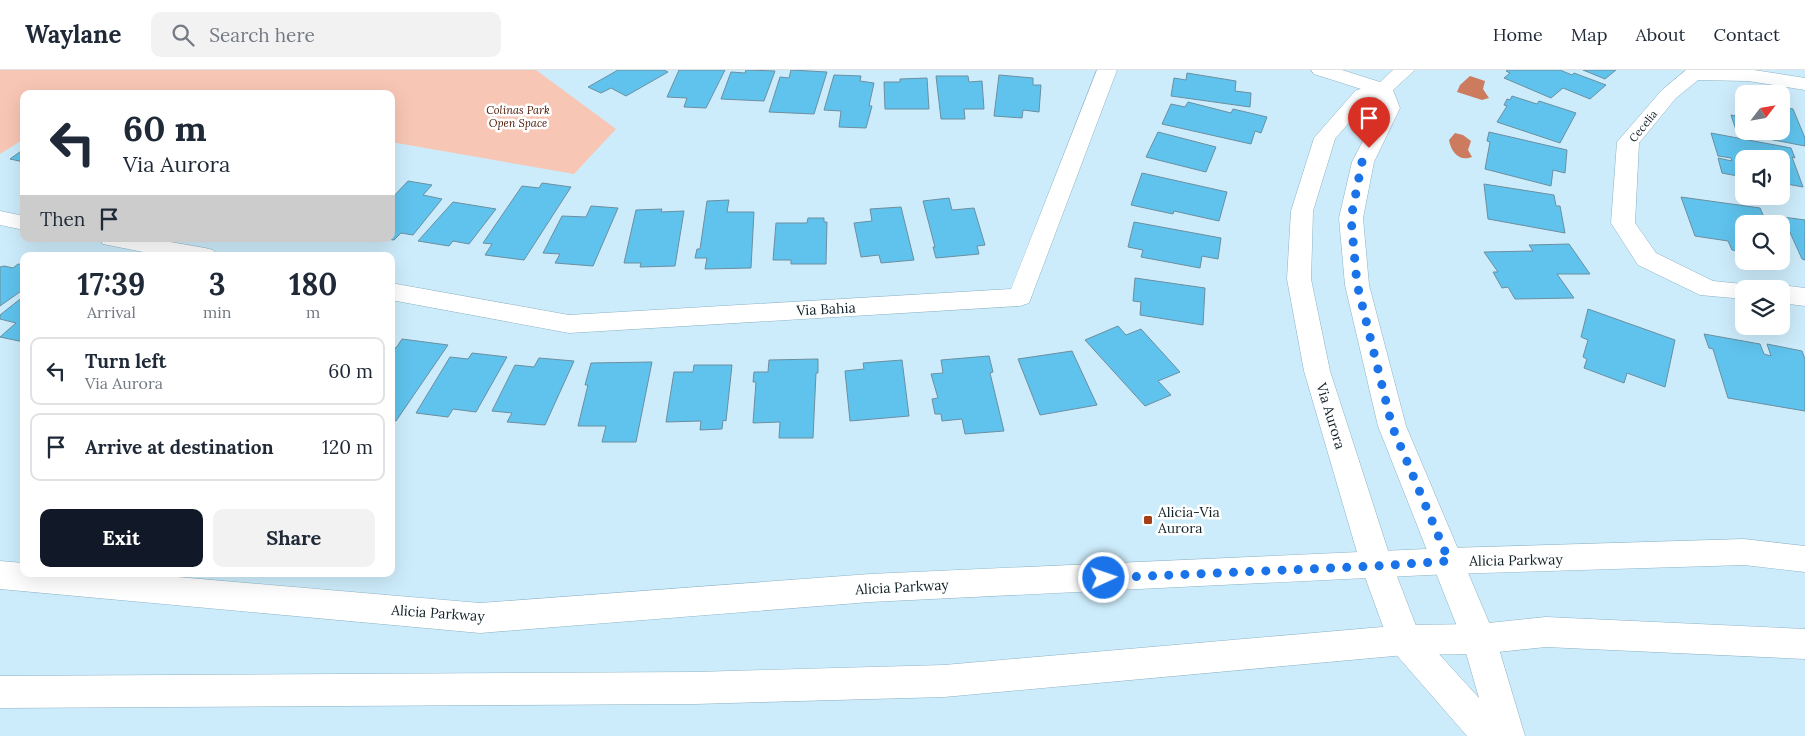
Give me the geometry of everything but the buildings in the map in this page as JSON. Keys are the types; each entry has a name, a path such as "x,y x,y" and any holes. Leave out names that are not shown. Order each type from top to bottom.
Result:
{"street":[{"name":"Via Bahia","path":"395,292 569,324 1020,297 1108,70"},
{"path":"1321,70 1383,89 1390,108 1362,162 1351,218 1357,284 1392,426 1449,561 1479,639 1507,736"},
{"name":"Via Aurora","path":"1405,70 1383,89 1363,94 1325,138 1302,211 1299,279 1317,370 1377,566 1405,640 1490,736"},
{"name":"Cecelia","path":"1735,291 1709,289 1647,259 1623,222 1628,142 1669,94 1694,74 1748,75 1805,84"},
{"path":"0,218 20,221"},
{"path":"127,242 182,252"},
{"path":"1790,295 1805,297"},
{"name":"Alicia Parkway","path":"33,577 480,618 870,588 1377,566 1449,561 1744,552 1805,559"},
{"name":"Alicia Parkway","path":"0,574 20,576"},
{"path":"0,692 696,688 934,681 1006,677 1405,640 1479,639 1546,632 1805,644"}],"green space":[{"name":"Colinas Park Open Space","path":"0,70 536,70 616,129 574,174 395,143 395,90 20,90 20,142 0,154"}],"shaded area":[{"path":"1470,76 1485,81 1483,89 1489,98 1482,100 1457,92 1460,85"},
{"path":"1455,133 1463,135 1471,141 1468,150 1472,157 1463,158 1456,155 1449,140"}],"place":[{"name":"Alicia-Via Aurora","path":"1148,520"}],"route":[{"path":"1104,578 1449,561 1392,426 1357,284 1351,218 1362,162 1369,148"}]}
